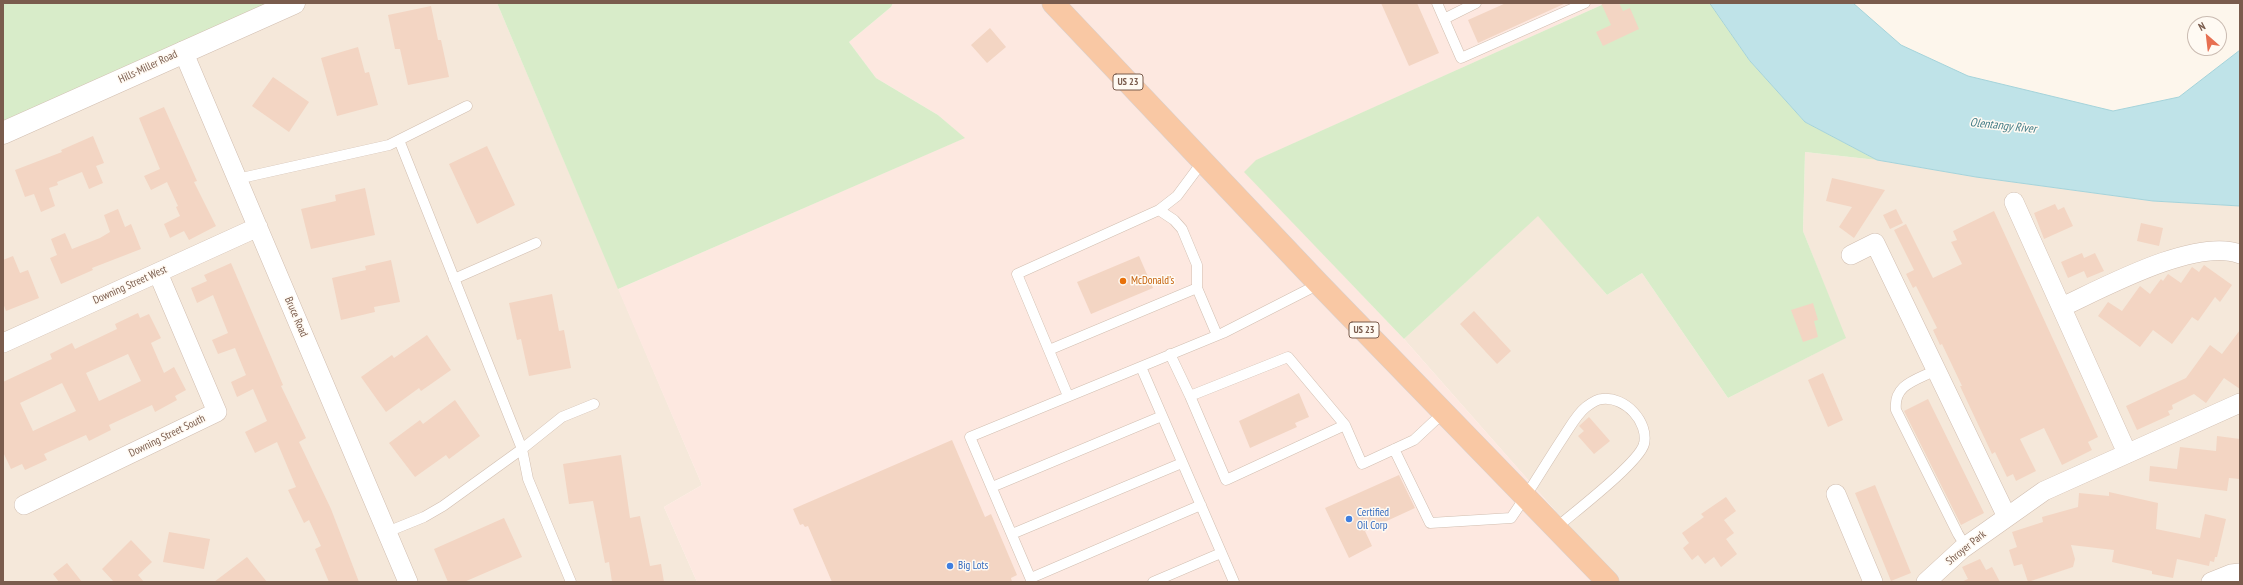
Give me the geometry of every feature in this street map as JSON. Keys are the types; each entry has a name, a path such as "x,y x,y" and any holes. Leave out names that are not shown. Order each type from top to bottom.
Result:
{"highway":[{"name":"US 23","path":"1053,3 1319,284 1608,582"}],"street":[{"name":"Hills-Miller Road","path":"3,133 183,51 294,3"},
{"name":"Bruce Road","path":"183,51 408,582"},
{"path":"2014,202 2127,453"},
{"name":"Downing Street West","path":"3,343 258,227"},
{"path":"1851,255 1875,243 2007,517"},
{"path":"2062,307 2151,267 2173,259 2222,250 2240,254"},
{"name":"Downing Street South","path":"24,505 217,412 158,273"},
{"name":"Shroyer Park","path":"1926,582 1966,547 2044,491 2240,403"},
{"path":"1836,494 1873,582"},
{"path":"2211,582 2231,574 2240,573"}],"lane":[{"path":"1437,3 1461,58 1585,3"},
{"path":"1444,19 1476,3"},
{"path":"237,179 389,145 467,106"},
{"path":"399,140 522,449 528,479 571,582"},
{"path":"1068,396 1017,274 1159,210 1177,196 1204,161"},
{"path":"1159,210 1174,220 1182,229 1197,265 1197,288 1217,335"},
{"path":"454,279 536,244"},
{"path":"1201,505 1032,580 970,436 1217,335 1319,284"},
{"path":"1049,350 1197,288"},
{"path":"1170,354 1190,396 1226,480 1345,425"},
{"path":"1190,396 1288,357 1345,425 1362,464 1414,440 1444,412"},
{"path":"1141,367 1234,582"},
{"path":"1936,370 1899,391 1895,400 1896,410 1958,534 1966,547"},
{"path":"1394,449 1430,523 1511,518 1526,497 1548,459 1586,407 1602,398 1621,402 1634,412 1642,426 1644,444 1634,460 1556,528"},
{"path":"387,532 424,517 444,506 522,449 562,417 594,404"},
{"path":"992,487 1162,416"},
{"path":"1012,534 1182,463"},
{"path":"1153,582 1221,553"}],"shaded area":[{"path":"272,3 497,3 702,485 664,507 697,582 3,582 3,124"},
{"path":"893,3 1606,3 1257,160 1245,172 1404,339 1618,582 697,582 664,507 702,485 618,289 964,138 938,115 876,78 849,42 891,7"},
{"path":"1805,152 1877,160 1976,177 2153,201 2240,206 2240,582 1618,582 1404,339 1538,215 1607,295 1642,273 1728,398 1845,338 1803,231"}],"green space":[{"path":"3,3 272,3 3,124"},
{"path":"497,3 893,3 891,7 849,42 876,78 938,115 965,138 618,289"},
{"path":"1606,3 1710,3 1750,61 1805,122 1877,160 1805,152 1803,231 1846,338 1728,398 1642,273 1607,295 1538,216 1404,339 1244,172 1256,160"}],"water":[{"name":"Olentangy River","path":"1710,3 1853,3 1901,45 1968,76 2113,111 2179,97 2240,50 2240,206 2153,201 1976,177 1877,160 1805,122 1750,61"}],"building":[{"path":"1381,3 1417,3 1439,53 1409,66"},
{"path":"1506,3 1566,3 1478,43 1468,20"},
{"path":"1601,3 1619,3 1623,11 1630,8 1639,29 1603,46 1596,32 1611,25"},
{"path":"431,6 438,40 441,40 449,77 408,85 400,49 395,49 388,15"},
{"path":"990,28 1006,47 987,63 971,45"},
{"path":"358,47 365,73 369,72 378,105 337,116 321,58"},
{"path":"273,77 309,102 289,132 252,106"},
{"path":"164,107 197,181 194,182 216,226 189,240 184,231 170,238 164,224 180,216 176,207 178,206 167,182 151,190 144,176 160,169 139,118"},
{"path":"93,136 104,163 96,166 103,183 89,189 82,172 57,182 58,185 49,188 55,206 41,212 34,194 25,197 15,170 62,152 61,150"},
{"path":"487,146 515,205 477,224 449,164"},
{"path":"1832,178 1885,190 1854,238 1839,227 1852,207 1826,201"},
{"path":"365,188 375,235 311,249 301,209 336,201 335,195"},
{"path":"2055,204 2058,210 2064,207 2073,226 2044,239 2034,213"},
{"path":"118,209 125,227 131,224 141,249 92,268 93,270 61,284 50,258 57,255 51,239 65,233 72,249 100,238 110,232 104,215"},
{"path":"1896,209 1903,223 1890,229 1883,215"},
{"path":"1994,211 2098,437 2088,442 2092,450 2062,465 2044,428 2020,439 2036,471 2016,481 2013,474 2007,477 1995,452 1992,454 1960,386 1962,386 1942,344 1940,345 1933,330 1937,328 1916,286 1913,288 1906,274 1914,270 1894,230 1906,224 1933,278 1962,264 1951,242 1957,240 1953,231"},
{"path":"2141,223 2163,228 2159,246 2137,241"},
{"path":"2082,253 2084,258 2095,253 2104,271 2087,278 2084,271 2068,278 2061,262"},
{"path":"13,256 20,273 28,270 39,298 6,311 3,303 3,260"},
{"path":"1139,256 1153,288 1091,314 1077,282"},
{"path":"391,260 400,302 374,307 375,312 341,320 332,278 366,270 365,266"},
{"path":"231,263 283,385 281,386 306,438 299,442 331,509 359,582 329,582 315,549 321,546 309,520 304,523 288,490 296,487 277,442 255,453 245,432 267,421 253,389 237,397 231,382 246,375 235,348 218,354 212,340 228,333 213,295 197,303 191,288 207,281 204,275"},
{"path":"2204,265 2232,285 2220,302 2215,297 2198,321 2192,317 2172,344 2153,330 2140,347 2098,316 2108,302 2122,311 2140,286 2150,294 2161,279 2163,281 2168,274 2181,283 2192,267 2199,272"},
{"path":"552,294 559,331 564,330 571,368 529,376 521,339 517,340 509,303"},
{"path":"1813,303 1818,320 1814,321 1818,337 1803,342 1791,310"},
{"path":"1474,311 1511,351 1497,364 1460,324"},
{"path":"138,313 140,318 149,314 161,338 151,343 164,373 174,367 186,390 175,396 177,400 155,412 152,405 109,425 111,430 89,441 86,435 44,454 47,460 25,470 22,464 11,469 3,452 3,382 52,359 50,354 72,343 75,349 117,329 115,324","holes":["128,354 141,381 99,401 86,373","62,383 76,411 33,431 20,403"]},
{"path":"2240,330 2240,389 2224,378 2206,403 2194,394 2172,405 2173,409 2168,411 2170,415 2137,430 2126,406 2186,378 2210,345 2222,354"},
{"path":"427,335 451,370 421,391 419,388 386,412 361,377 392,355 394,358"},
{"path":"1823,373 1843,420 1828,427 1808,380"},
{"path":"1299,393 1309,417 1295,423 1297,427 1250,448 1239,421"},
{"path":"1928,399 1984,513 1961,525 1904,411"},
{"path":"455,400 480,436 449,459 446,455 415,477 389,443 420,420 423,424"},
{"path":"1589,417 1610,441 1594,454 1578,436 1584,431 1579,426"},
{"path":"2217,436 2240,439 2240,479 2229,478 2227,491 2149,481 2150,466 2177,469 2180,447 2216,451"},
{"path":"952,440 985,517 991,514 1017,575 1011,578 1012,582 832,582 808,526 805,527 803,524 800,525 793,509"},
{"path":"621,455 630,518 640,516 650,566 661,564 664,582 612,582 609,562 605,563 593,501 569,504 563,464"},
{"path":"1399,475 1415,508 1365,531 1372,546 1349,558 1325,508"},
{"path":"1875,485 1911,573 1891,581 1855,493"},
{"path":"2109,492 2158,503 2156,529 2200,538 2205,514 2226,519 2217,557 2215,557 2214,562 2210,561 2209,566 2177,559 2173,578 2152,574 2152,571 2112,562 2114,550 2071,545 2075,559 2073,567 2028,582 2022,564 2014,566 2009,550 2017,547 2012,532 2043,522 2042,517 2078,507 2079,493 2109,496"},
{"path":"1726,497 1736,511 1724,520 1734,533 1726,539 1737,554 1721,567 1714,557 1705,564 1698,555 1692,560 1683,548 1689,543 1682,533 1704,517 1701,514"},
{"path":"504,518 522,557 464,582 448,582 434,549"},
{"path":"169,532 210,539 204,569 163,562"},
{"path":"131,540 152,562 138,575 144,582 114,582 102,569"},
{"path":"247,557 267,582 214,582"},
{"path":"1980,559 1986,570 1992,567 2000,582 1961,582 1968,579 1962,567"},
{"path":"67,563 82,582 59,582 53,574"}],"place":[{"name":"McDonald's","path":"1123,281"},
{"name":"Certified Oil Corp","path":"1349,519"},
{"name":"Big Lots","path":"950,566"}]}
